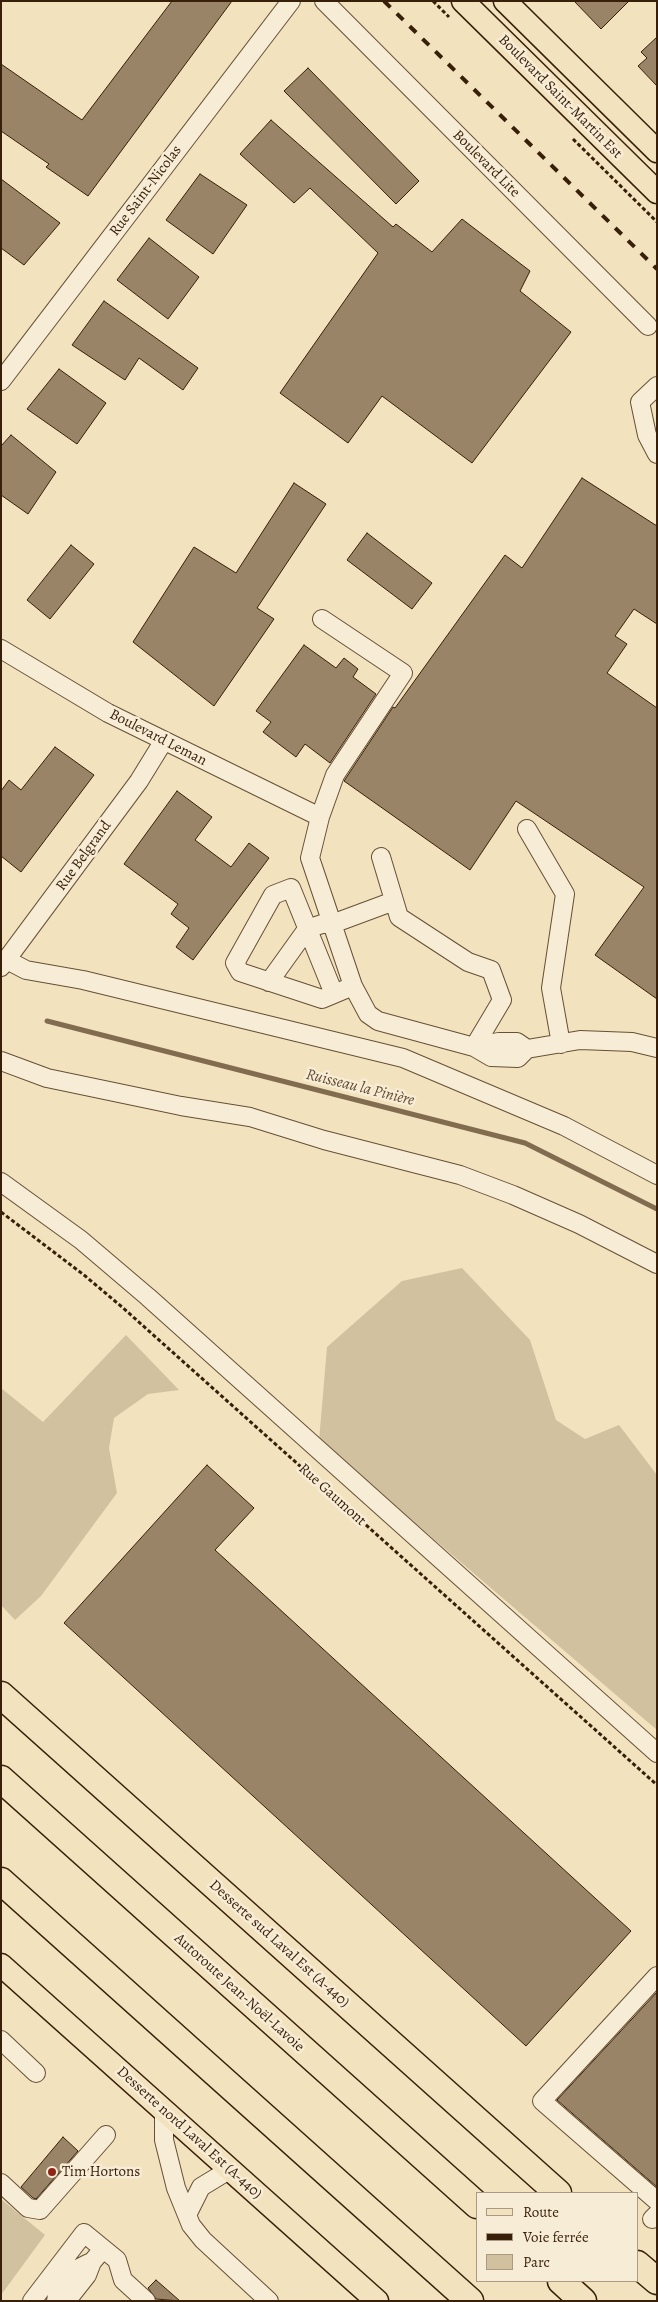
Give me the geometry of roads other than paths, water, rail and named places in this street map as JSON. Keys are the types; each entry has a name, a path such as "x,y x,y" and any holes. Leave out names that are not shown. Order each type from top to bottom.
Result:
{"highway":[{"name":"Desserte sud Laval Est (A-440)","path":"1,1695 557,2192"},
{"name":"Autoroute Jean-Noël-Lavoie","path":"1,1780 476,2204"},
{"path":"1,1881 470,2301"},
{"path":"638,2265 657,2281"},
{"path":"562,2282 583,2301"}],"main road":[{"name":"Boulevard Saint-Martin Est","path":"463,1 657,192"},
{"name":"Boulevard Saint-Martin Est","path":"505,1 657,151"},
{"name":"Desserte nord Laval Est (A-440)","path":"1,1965 377,2301"}],"street":[{"name":"Rue Saint-Nicolas","path":"1,382 291,1"},
{"name":"Boulevard Lite","path":"324,1 648,326"},
{"path":"657,386 640,402 647,435 657,454"},
{"path":"322,619 403,673 335,775 320,817 310,858 353,986 368,1014 378,1021 478,1048 491,1057 518,1058 528,1049 580,1040 632,1042 657,1048"},
{"name":"Boulevard Leman","path":"1,649 108,713 163,742 320,817"},
{"name":"Rue Belgrand","path":"4,964 139,781 163,742"},
{"path":"527,829 565,894 551,988 561,1044"},
{"path":"381,857 399,917 468,962 491,970 502,1000 478,1048"},
{"path":"334,994 291,888 273,894 235,963 240,972 322,1000 353,986"},
{"path":"269,982 307,929 322,924 332,924 394,902"},
{"path":"4,964 26,970 83,980 403,1058 564,1126 657,1175"},
{"path":"1,1060 47,1078 181,1106 250,1116 324,1140 460,1175 513,1195 579,1224 657,1264"},
{"name":"Rue Gaumont","path":"1,1182 81,1240 148,1297 657,1753"},
{"path":"657,1976 542,2101 657,2202"},
{"path":"1,2040 36,2072"},
{"path":"164,2111 164,2140 176,2188 198,2235 270,2301"},
{"path":"1,2183 28,2208 40,2210 106,2135"},
{"path":"187,2215 200,2187 229,2170"},
{"path":"32,2301 84,2233 98,2255 117,2260 123,2280 146,2301"},
{"path":"56,2301 58,2290 79,2268 98,2255"},
{"path":"62,2301 72,2294 87,2275 98,2255"}],"waterway":[{"name":"Ruisseau la Pinière","path":"47,1021 525,1143 657,1209"}],"railway":[{"path":"384,1 657,269"}],"place":[{"name":"Tim Hortons","path":"52,2172"}]}
